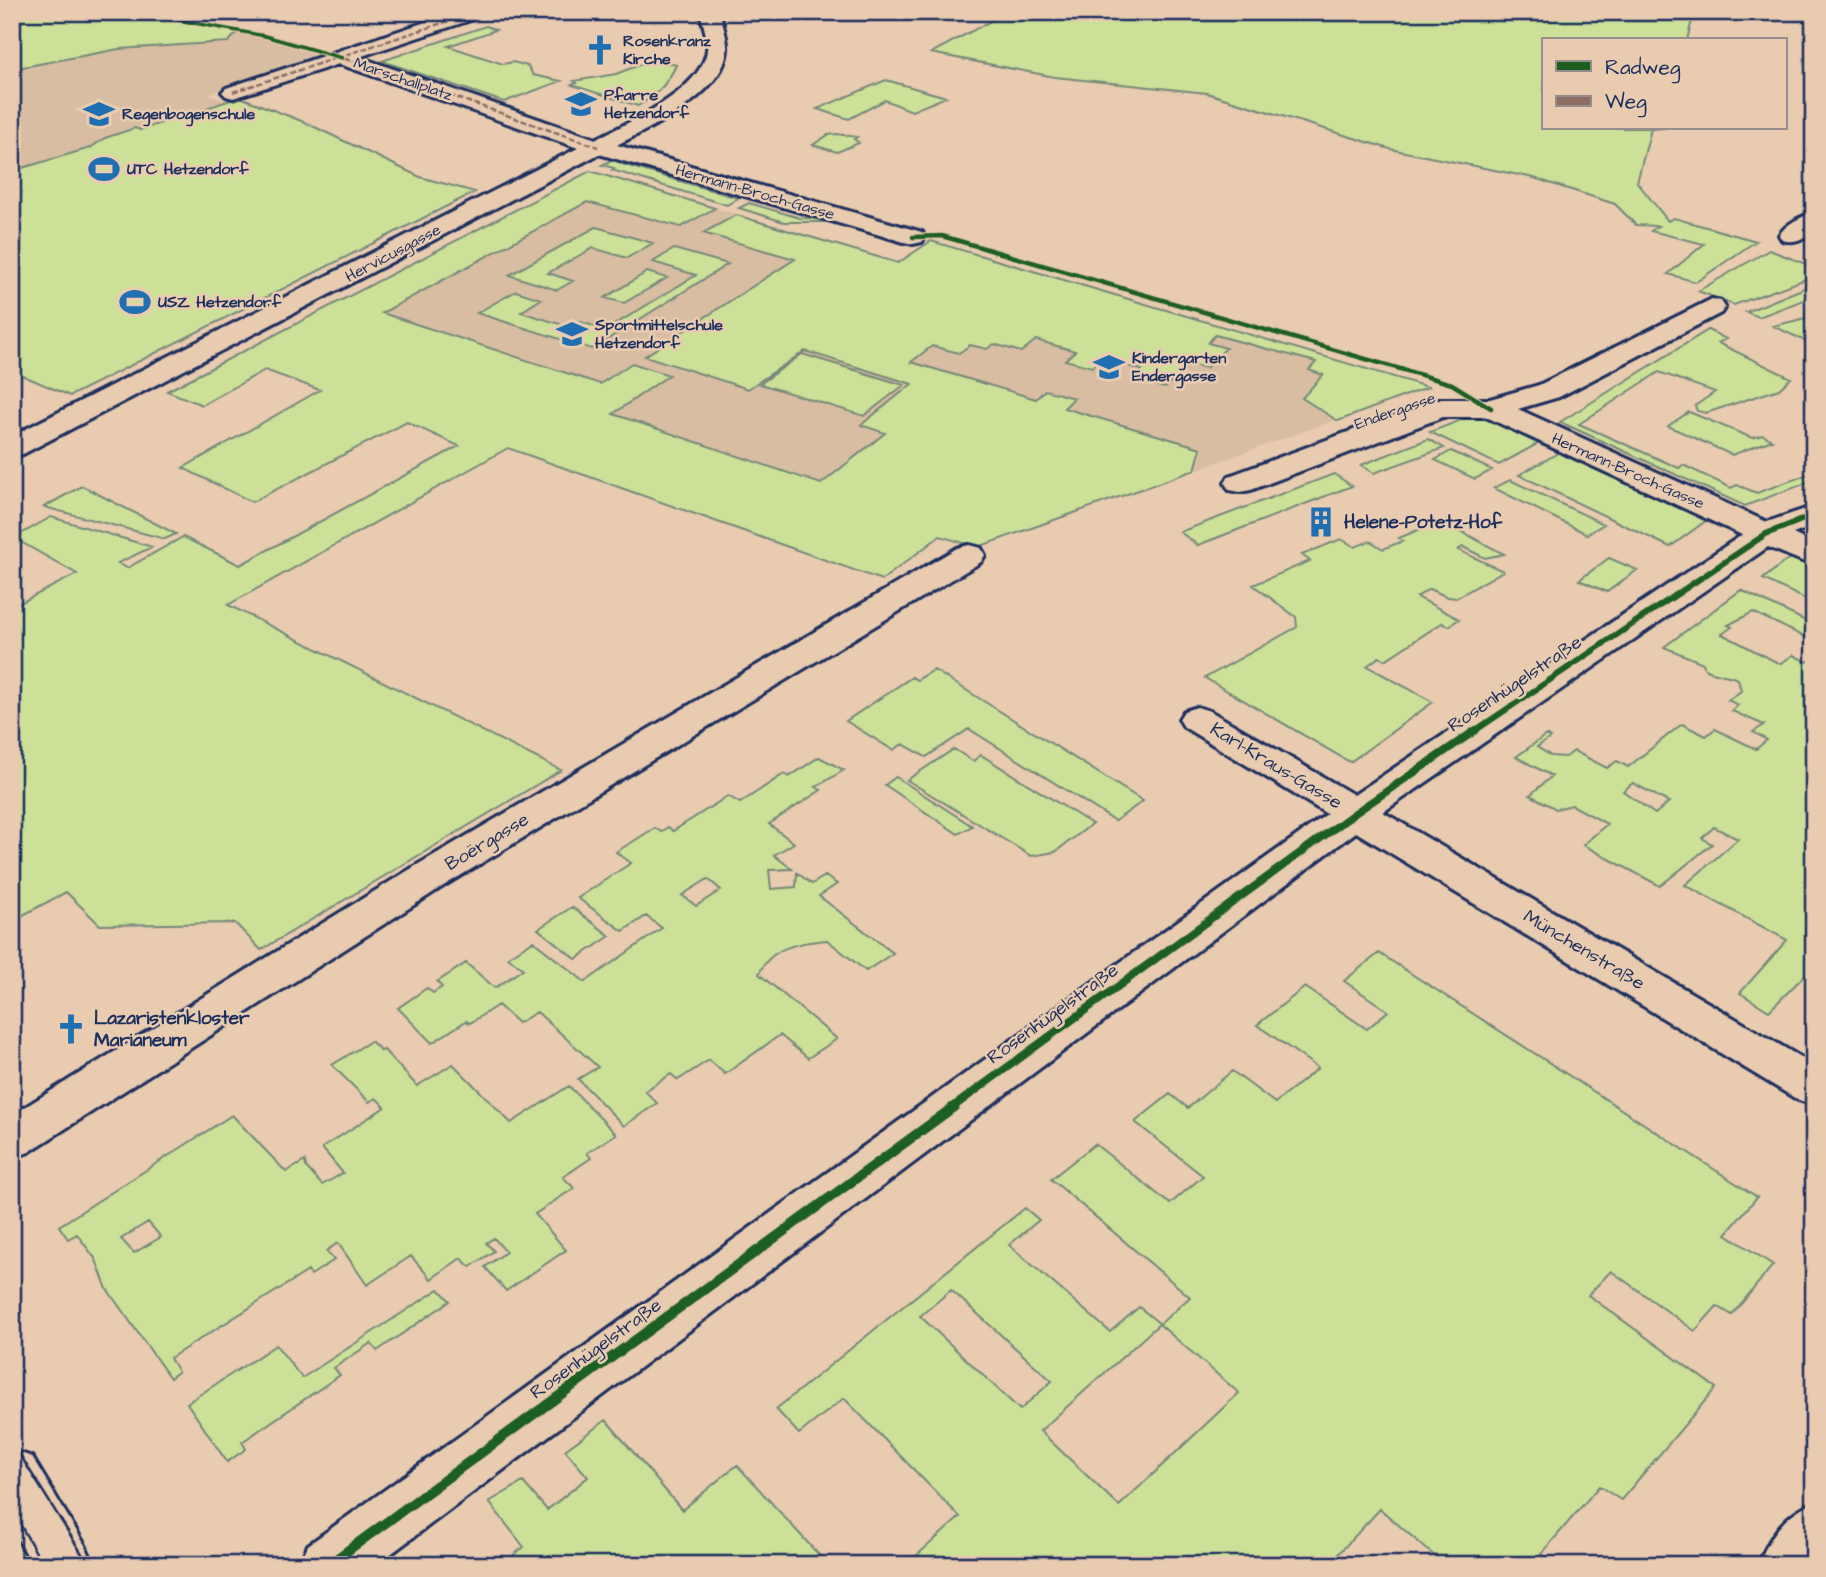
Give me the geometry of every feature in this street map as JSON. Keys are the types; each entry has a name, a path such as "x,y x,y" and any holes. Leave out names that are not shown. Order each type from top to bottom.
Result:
{"street":[{"name":"Marschallplatz","path":"342,58 476,12"},
{"name":"Hervicusgasse","path":"12,448 655,117 687,94 706,73 717,54 710,12"},
{"name":"Marschallplatz","path":"342,58 598,147"},
{"path":"233,92 342,58"},
{"name":"Hermann-Broch-Gasse","path":"598,147 913,237"},
{"path":"1791,235 1814,220"},
{"name":"Endergasse","path":"1240,483 1439,408 1491,408 1549,391 1712,307"},
{"name":"Hermann-Broch-Gasse","path":"1491,408 1814,556"},
{"name":"Rosenhügelstraße","path":"328,1565 1355,813 1708,571 1766,534 1814,515"},
{"name":"Boërgasse","path":"12,1139 431,875 969,555"},
{"name":"Karl-Kraus-Gasse","path":"1197,719 1355,813"},
{"name":"Münchenstraße","path":"1355,813 1814,1087"},
{"path":"12,1476 65,1565"},
{"path":"1787,1565 1814,1530"}],"shaded area":[{"name":"Regenbogenschule","path":"238,32 321,53 316,58 208,94 228,101 140,130 135,128 105,138 90,148 12,171 12,69 119,49 228,43"},
{"name":"Sportmittelschule Hetzendorf","path":"590,171 898,263 931,241 1428,387 1195,470 980,403 824,504 298,322"}],"green space":[{"path":"27,12 122,12 238,32 228,42 119,49 12,69 12,17"},
{"path":"1007,12 1694,12 1688,38 1542,38 1542,130 1651,130 1637,182 1668,221 1674,218 1756,241 1696,282 1668,274 1704,244 1651,231 1658,226 1636,225 1615,204 1534,178 1390,149 1207,93 1055,77 931,53"},
{"path":"486,26 496,30 448,46 503,64 513,62 528,66 533,75 561,81 504,102 382,61"},
{"path":"655,59 676,65 660,89 638,106 572,85 577,83 574,81 616,74"},
{"path":"886,80 946,97 912,111 885,100 849,119 817,109"},
{"name":"USZ Hetzendorf","path":"240,97 304,122 420,177 475,192 70,396 12,371 12,171 90,148 105,138 135,128 140,130"},
{"path":"828,135 857,137 854,139 859,143 837,152 813,145"},
{"path":"616,158 621,164 738,198 727,205 602,165"},
{"path":"590,171 715,208 681,227 587,202 382,313 600,384 632,363 669,375 613,414 821,484 885,433 861,425 912,384 805,351 748,389 645,356 795,259 703,233 736,215 898,263 931,241 1428,387 1338,421 1302,398 1323,375 1309,370 1316,362 1215,335 1208,343 1226,348 1206,368 1190,364 1165,388 1133,379 1142,370 1102,358 1092,367 1065,360 1075,351 1036,340 1021,352 994,344 987,349 970,345 959,353 932,346 911,362 1036,399 1045,390 1074,398 1064,408 1201,448 1195,470 978,547 940,536 882,580 508,448 228,605 561,770 261,950 235,923 100,925 66,892 12,921 12,607 77,574 14,538 51,517 152,547 118,563 127,568 183,537 240,565 459,446 407,422 252,502 183,468 320,390 265,370 202,405 167,391"},
{"path":"749,203 800,218 822,219 825,222 784,222 739,208"},
{"path":"596,227 653,243 627,258 593,248 548,273 573,281 557,290 509,275"},
{"path":"674,249 728,264 592,349 477,313 516,291 541,299 521,312 569,327 578,321 606,330 696,275 653,262"},
{"path":"1769,250 1814,267 1814,276 1734,305 1698,291"},
{"path":"647,272 667,278 624,303 605,298"},
{"path":"1814,284 1814,296 1759,317 1746,312"},
{"path":"1814,316 1814,345 1773,326"},
{"path":"1708,330 1726,339 1718,343 1791,378 1779,389 1706,413 1697,411 1695,406 1715,392 1659,372 1579,424 1679,468 1683,465 1731,488 1737,485 1757,493 1814,472 1814,480 1745,506 1560,422"},
{"path":"802,354 904,385 864,416 760,384"},
{"path":"1689,412 1752,438 1763,435 1772,440 1732,455 1668,426"},
{"path":"1469,417 1491,420 1539,443 1499,465 1430,432"},
{"path":"1428,439 1444,448 1374,473 1361,465"},
{"path":"1451,451 1492,470 1475,479 1435,460"},
{"path":"1560,452 1707,520 1670,547 1519,475"},
{"path":"1334,474 1352,486 1198,545 1180,532"},
{"path":"1510,480 1604,524 1587,534 1494,488"},
{"path":"82,486 176,534 165,539 44,507"},
{"path":"1437,522 1445,523 1504,554 1485,558 1463,547 1458,550 1503,571 1456,598 1429,589 1417,597 1459,619 1449,626 1442,623 1385,660 1379,657 1367,666 1433,702 1350,762 1205,678 1297,627 1296,617 1253,585 1310,561 1302,555 1341,539 1355,547 1370,541 1383,549 1403,541 1399,538"},
{"path":"1609,558 1637,570 1607,592 1579,580"},
{"path":"1804,558 1814,563 1814,603 1763,579 1788,559"},
{"path":"1741,590 1814,625 1814,638 1811,640 1753,612 1728,625 1732,627 1722,634 1780,664 1793,655 1807,662 1814,657 1814,977 1806,974 1769,1011 1740,993 1787,940 1685,885 1738,839 1714,827 1702,838 1712,844 1660,886 1583,845 1607,824 1572,805 1556,809 1530,795 1552,776 1516,757 1546,735 1550,738 1537,747 1551,756 1566,757 1574,751 1607,768 1617,761 1628,767 1682,724 1706,736 1715,729 1756,749 1767,740 1753,732 1764,725 1732,711 1738,705 1728,700 1741,691 1738,679 1709,671 1703,663 1664,647","holes":["1633,783 1669,802 1655,814 1623,791"]},
{"path":"934,670 1143,801 1115,821 969,729 926,757 903,744 893,750 846,721 912,677 917,680"},
{"path":"954,749 973,761 981,755 1092,824 1055,852 1031,856 907,780"},
{"path":"819,757 844,770 816,787 821,790 769,824 794,843 774,855 792,869 769,870 771,889 796,887 797,873 812,884 825,876 837,884 819,896 893,953 866,971 827,940 787,948 778,952 764,965 759,974 837,1039 808,1058 780,1035 725,1074 709,1060 678,1080 671,1074 645,1091 657,1103 624,1126 578,1079 598,1067 537,1012 518,1023 498,1005 470,1023 466,1021 432,1043 398,1008 427,988 433,993 442,987 437,982 466,963 495,988 523,969 508,957 533,941 585,982 662,928 646,916 623,931 578,898 631,863 616,852 655,828 661,832 668,827 673,831 728,796 740,803 784,774 789,777","holes":["708,879 721,890 696,906 682,895"]},
{"path":"896,777 972,826 958,834 885,785"},
{"path":"572,907 610,936 576,959 538,929"},
{"path":"1379,953 1757,1197 1726,1234 1773,1265 1732,1315 1717,1306 1695,1331 1611,1271 1588,1295 1716,1388 1621,1500 1599,1486 1532,1565 1445,1565 1380,1509 1328,1565 923,1565 915,1557 960,1517 844,1398 799,1434 776,1409 1025,1208 1039,1220 1009,1245 1110,1332 1139,1307 1160,1324 1190,1297 1051,1179 1095,1144 1170,1204 1203,1176 1135,1122 1170,1094 1188,1108 1232,1071 1275,1103 1318,1068 1257,1025 1305,987 1367,1029 1388,1011 1344,981","holes":["951,1290 1052,1381 1020,1410 920,1316","1159,1324 1239,1393 1119,1506 1040,1431"]},
{"path":"371,1041 381,1051 384,1050 417,1086 453,1064 511,1123 569,1086 616,1134 587,1153 591,1158 563,1177 574,1188 535,1214 566,1250 506,1291 485,1267 506,1252 494,1238 486,1243 494,1251 470,1267 461,1258 431,1279 411,1256 367,1285 338,1243 326,1251 334,1260 311,1275 308,1271 170,1358 178,1372 170,1378 107,1289 96,1260 77,1234 68,1239 59,1226 232,1115 286,1172 305,1161 306,1167 322,1185 343,1173 322,1148 385,1107 376,1098 369,1102 332,1065","holes":["148,1222 161,1237 134,1253 121,1239"]},
{"path":"439,1289 450,1301 377,1351 371,1343 334,1368 340,1375 242,1442 246,1449 227,1462 187,1403 276,1345 302,1378"},
{"path":"606,1420 682,1510 737,1465 828,1565 501,1565 524,1547 489,1502 523,1482 547,1510 588,1477 565,1450"}],"tram line":[{"path":"12,1442 89,1565"},
{"path":"12,1510 43,1565"}],"marked path":[{"path":"233,92 476,12"},
{"path":"337,56 598,147"}],"cycle path":[{"path":"134,12 291,41 342,58"},
{"path":"913,237 942,236 1452,384 1491,408"},
{"path":"328,1565 1355,813 1708,571 1766,534 1814,515"}],"place":[{"name":"Rosenkranz Kirche","path":"600,50"},
{"name":"Pfarre Hetzendorf","path":"581,104"},
{"name":"Regenbogenschule","path":"99,114"},
{"name":"UTC Hetzendorf","path":"104,169"},
{"name":"USZ Hetzendorf","path":"135,302"},
{"name":"Sportmittelschule Hetzendorf","path":"572,334"},
{"name":"Kindergarten Endergasse","path":"1109,367"},
{"name":"Helene-Potetz-Hof","path":"1321,522"},
{"name":"Lazaristenkloster Marianeum","path":"71,1029"}]}
